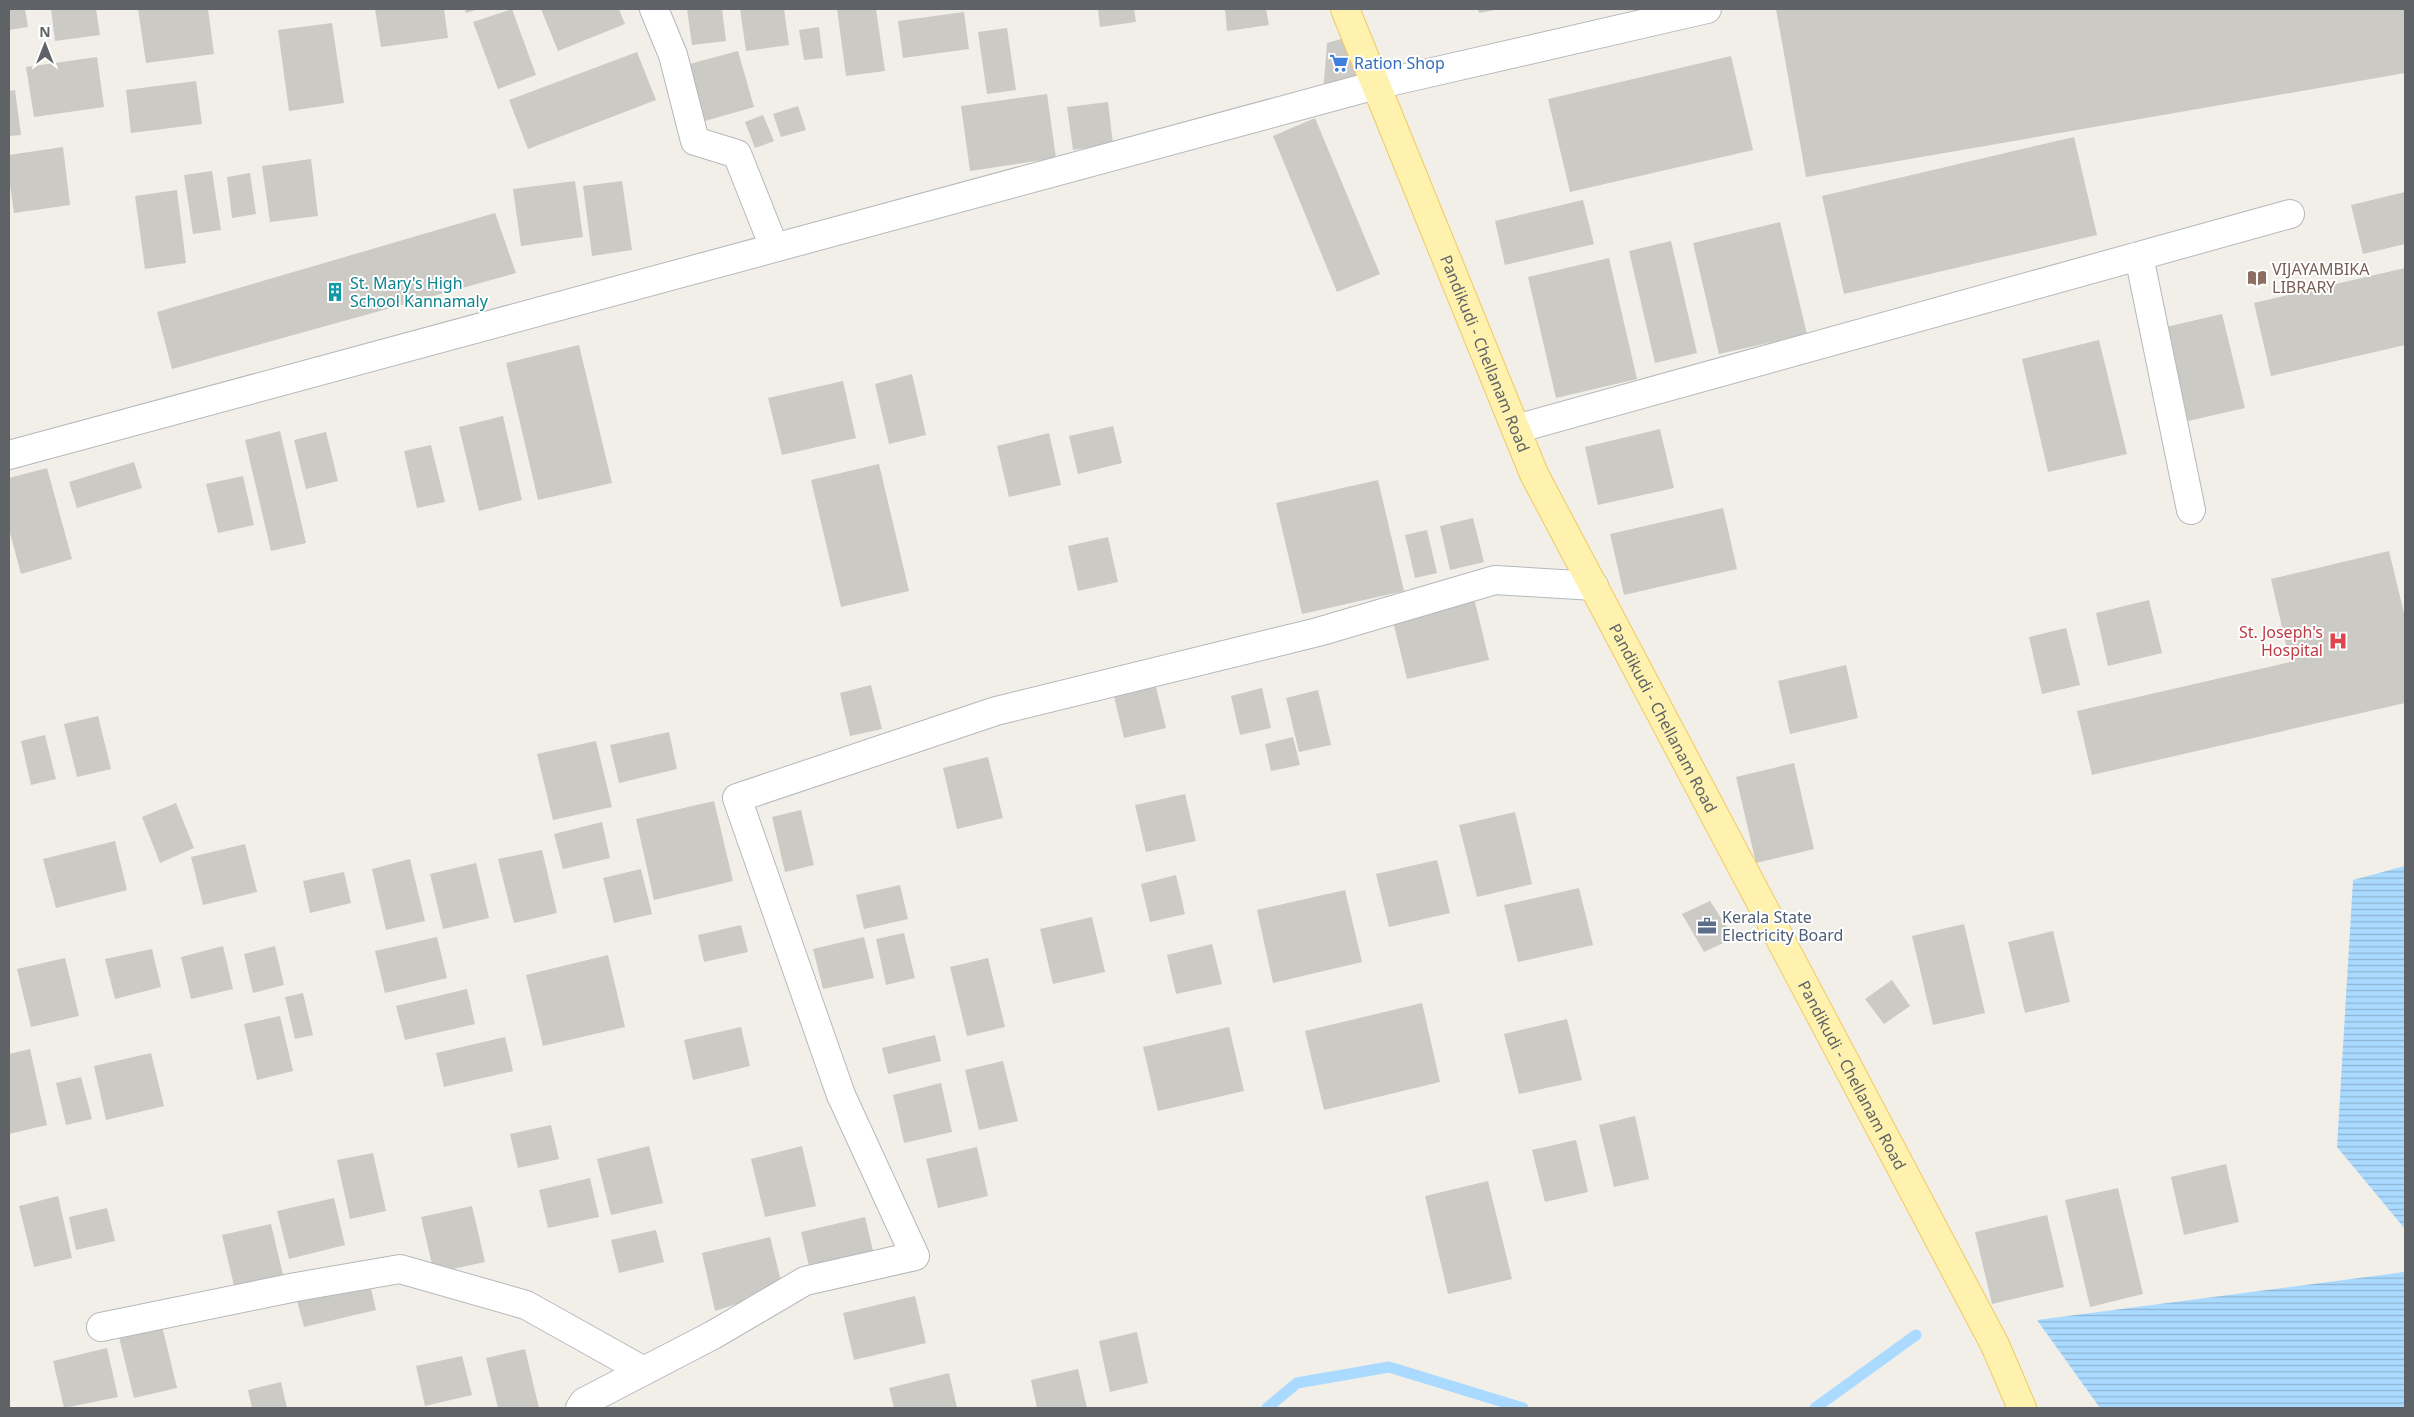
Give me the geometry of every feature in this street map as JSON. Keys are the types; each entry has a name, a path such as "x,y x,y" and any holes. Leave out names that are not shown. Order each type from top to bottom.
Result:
{"main road":[{"name":"Pandikudi - Chellanam Road","path":"1345,9 1534,474 1995,1345 2022,1408"}],"street":[{"path":"654,9 673,54 695,141 737,154 774,247"},
{"path":"10,453 1376,85 1707,9"},
{"path":"1516,429 2290,214"},
{"path":"2139,256 2191,510"},
{"path":"580,1408 584,1402 713,1335 805,1281 915,1256 841,1095 737,798 996,711 1318,632 1495,580 1594,586"},
{"path":"101,1327 296,1287 400,1270 526,1305 644,1371"}],"water":[{"path":"2405,866 2405,1229 2337,1147 2353,880"},
{"path":"2405,1272 2405,1408 2100,1408 2037,1320"}],"building":[{"path":"9,9 25,9 28,27 9,30"},
{"path":"51,9 96,9 100,35 55,41"},
{"path":"138,9 208,9 214,54 146,63"},
{"path":"375,9 444,9 448,38 381,47"},
{"path":"465,9 479,9 466,13"},
{"path":"512,9 536,75 498,89 473,22"},
{"path":"541,9 619,9 625,24 558,51"},
{"path":"687,9 722,9 726,41 692,45"},
{"path":"740,9 784,9 789,45 746,51"},
{"path":"837,9 876,9 885,71 846,76"},
{"path":"1098,9 1134,9 1136,22 1100,27"},
{"path":"1225,9 1266,9 1269,25 1227,31"},
{"path":"1478,9 1495,9 1495,10 1479,13"},
{"path":"1776,9 2405,9 2405,73 1806,177"},
{"path":"964,12 969,49 903,58 898,21"},
{"path":"332,23 344,103 289,111 278,30"},
{"path":"819,27 823,58 804,60 799,30"},
{"path":"1007,28 1016,90 987,94 978,32"},
{"name":"Ration Shop","path":"1341,39 1361,82 1323,92 1327,43"},
{"path":"738,51 754,107 698,123 682,66"},
{"path":"637,52 656,100 528,149 509,100"},
{"path":"1731,56 1753,150 1570,192 1548,99"},
{"path":"97,57 104,107 34,117 26,67"},
{"path":"196,81 202,124 131,133 126,90"},
{"path":"15,90 21,135 9,136 9,91"},
{"path":"1047,94 1056,158 970,171 961,106"},
{"path":"1108,102 1113,144 1073,150 1067,107"},
{"path":"798,106 806,130 781,137 773,114"},
{"path":"763,115 774,141 755,148 745,122"},
{"path":"1315,118 1380,274 1337,292 1273,136"},
{"path":"2074,137 2097,235 1844,294 1822,196"},
{"path":"63,147 70,205 14,213 9,178 9,155"},
{"path":"311,159 318,216 270,222 262,166"},
{"path":"212,171 221,230 193,234 184,175"},
{"path":"250,173 256,214 232,218 227,177"},
{"path":"575,181 583,237 521,246 513,189"},
{"path":"622,181 632,250 592,256 583,186"},
{"path":"177,190 186,263 145,269 135,196"},
{"path":"2405,192 2405,244 2363,254 2351,205"},
{"path":"1583,200 1594,244 1505,265 1495,221"},
{"name":"St. Mary's High School Kannamaly","path":"495,213 516,273 172,369 157,312"},
{"path":"1780,222 1807,334 1719,354 1693,243"},
{"path":"1671,241 1697,353 1655,363 1629,251"},
{"path":"1609,258 1637,379 1556,398 1528,277"},
{"path":"2405,268 2405,345 2271,376 2254,303"},
{"path":"2222,314 2245,408 2188,421 2166,327"},
{"path":"2099,340 2127,454 2048,472 2022,359"},
{"path":"579,345 612,483 538,500 506,363"},
{"path":"912,374 926,435 889,444 875,384"},
{"path":"843,381 856,438 782,455 768,398"},
{"path":"503,416 522,500 479,511 459,427"},
{"path":"1113,426 1122,463 1078,474 1069,436"},
{"path":"1660,429 1674,488 1598,505 1585,447"},
{"path":"280,431 306,543 271,551 245,440"},
{"path":"326,432 338,481 306,489 294,440"},
{"path":"1049,433 1061,485 1009,497 997,446"},
{"path":"431,445 445,502 417,508 404,451"},
{"path":"134,462 142,488 77,508 69,482"},
{"path":"879,464 909,591 841,607 811,480"},
{"path":"47,468 72,559 21,574 9,529 9,478"},
{"path":"243,476 254,525 218,533 206,484"},
{"path":"1378,480 1404,591 1302,614 1276,503"},
{"path":"1723,508 1737,569 1624,595 1610,534"},
{"path":"1473,518 1484,562 1450,570 1440,526"},
{"path":"1427,530 1437,573 1415,578 1405,535"},
{"path":"1108,537 1118,582 1078,591 1068,546"},
{"path":"2389,551 2405,617 2405,703 2092,775 2077,711 2290,662 2271,579"},
{"path":"1474,598 1489,660 1407,679 1392,617"},
{"path":"2149,600 2162,653 2108,666 2096,613"},
{"path":"2066,628 2080,685 2042,694 2029,637"},
{"path":"1846,665 1858,718 1790,734 1778,681"},
{"path":"1155,683 1166,728 1124,738 1113,692"},
{"path":"871,685 882,729 850,736 840,693"},
{"path":"1262,688 1271,728 1240,735 1231,696"},
{"path":"1318,690 1331,745 1299,752 1286,698"},
{"path":"98,716 111,769 77,777 64,724"},
{"path":"669,732 677,769 619,783 610,745"},
{"path":"45,735 56,779 31,785 21,741"},
{"path":"1293,737 1300,765 1271,771 1265,744"},
{"path":"596,741 612,807 553,820 537,754"},
{"path":"988,757 1003,818 957,829 943,768"},
{"path":"1794,763 1814,849 1756,863 1736,777"},
{"path":"1185,794 1196,841 1146,852 1135,805"},
{"path":"714,801 733,881 654,900 636,819"},
{"path":"176,803 194,848 160,863 142,817"},
{"path":"801,810 814,865 785,872 772,817"},
{"path":"1515,812 1532,884 1477,897 1459,825"},
{"path":"602,822 610,858 563,869 554,834"},
{"path":"115,841 127,890 56,908 43,859"},
{"path":"245,844 257,892 203,905 191,857"},
{"path":"542,850 557,913 514,923 498,859"},
{"path":"410,859 425,921 386,930 372,869"},
{"path":"1437,860 1450,913 1389,927 1376,874"},
{"path":"476,863 489,918 443,929 430,874"},
{"path":"641,869 652,914 614,923 603,878"},
{"path":"344,872 351,903 310,913 303,881"},
{"path":"1176,875 1185,914 1150,922 1141,884"},
{"path":"900,885 908,919 864,929 856,895"},
{"path":"1579,888 1593,945 1518,962 1504,905"},
{"path":"1345,890 1362,962 1273,983 1257,910"},
{"name":"Kerala State Electricity Board","path":"1710,901 1734,938 1704,952 1682,914"},
{"path":"1092,917 1105,972 1053,984 1040,929"},
{"path":"1964,924 1985,1013 1933,1025 1912,936"},
{"path":"741,925 748,952 704,962 698,935"},
{"path":"2053,931 2070,1002 2025,1013 2008,942"},
{"path":"904,933 915,978 886,985 876,939"},
{"path":"437,937 447,978 385,993 375,951"},
{"path":"864,937 874,978 823,989 813,949"},
{"path":"1212,944 1222,984 1176,994 1167,955"},
{"path":"223,946 233,989 191,999 181,957"},
{"path":"275,946 284,985 253,993 244,954"},
{"path":"152,949 161,987 115,999 105,959"},
{"path":"608,955 625,1027 543,1046 526,975"},
{"path":"65,958 79,1016 31,1027 17,969"},
{"path":"988,958 1005,1027 967,1036 950,967"},
{"path":"1892,980 1910,1006 1884,1024 1865,999"},
{"path":"467,989 475,1024 405,1040 396,1006"},
{"path":"303,993 313,1035 295,1039 285,997"},
{"path":"1422,1003 1440,1082 1324,1110 1305,1031"},
{"path":"280,1016 293,1071 257,1080 244,1024"},
{"path":"1567,1019 1582,1080 1519,1094 1504,1034"},
{"path":"741,1027 750,1066 693,1080 684,1040"},
{"path":"1229,1027 1244,1091 1158,1111 1143,1047"},
{"path":"935,1035 941,1061 888,1074 882,1048"},
{"path":"505,1037 513,1071 444,1087 436,1053"},
{"path":"30,1049 47,1125 9,1134 9,1054"},
{"path":"151,1053 164,1106 106,1120 94,1066"},
{"path":"1003,1061 1018,1121 979,1130 965,1070"},
{"path":"81,1077 92,1119 66,1125 56,1083"},
{"path":"941,1083 952,1132 904,1143 893,1095"},
{"path":"1635,1116 1649,1179 1614,1187 1599,1125"},
{"path":"551,1125 559,1159 518,1168 510,1134"},
{"path":"1576,1140 1588,1192 1545,1202 1532,1150"},
{"path":"649,1146 663,1203 611,1215 597,1159"},
{"path":"802,1146 816,1206 765,1217 751,1159"},
{"path":"977,1147 988,1196 938,1208 926,1159"},
{"path":"373,1153 386,1211 350,1219 337,1160"},
{"path":"2226,1164 2239,1222 2184,1235 2171,1177"},
{"path":"590,1178 599,1217 548,1228 539,1190"},
{"path":"1488,1181 1512,1279 1448,1294 1425,1196"},
{"path":"2118,1188 2143,1294 2090,1307 2065,1200"},
{"path":"58,1196 72,1258 34,1267 19,1206"},
{"path":"334,1198 345,1245 289,1259 277,1211"},
{"path":"472,1206 485,1262 434,1273 421,1217"},
{"path":"107,1208 115,1241 76,1250 69,1217"},
{"path":"2047,1215 2064,1287 1992,1304 1975,1232"},
{"path":"865,1217 873,1251 809,1266 801,1232"},
{"path":"271,1224 284,1279 235,1290 222,1235"},
{"path":"656,1230 664,1262 619,1273 611,1240"},
{"path":"770,1237 783,1289 715,1311 702,1253"},
{"path":"370,1284 376,1310 304,1327 297,1301"},
{"path":"915,1296 926,1343 854,1360 843,1313"},
{"path":"162,1326 177,1388 134,1398 119,1337"},
{"path":"1137,1332 1148,1383 1110,1392 1099,1341"},
{"path":"107,1348 118,1397 64,1408 53,1361"},
{"path":"525,1349 539,1408 498,1408 486,1358"},
{"path":"462,1356 472,1395 425,1406 416,1366"},
{"path":"1078,1369 1087,1408 1037,1408 1031,1380"},
{"path":"949,1373 957,1408 894,1408 889,1388"},
{"path":"281,1382 287,1408 252,1408 248,1390"}],"waterway":[{"path":"1815,1408 1916,1335"},
{"path":"1267,1408 1297,1383 1389,1367 1523,1408"}],"place":[{"name":"Ration Shop","path":"1339,63"},
{"name":"VIJAYAMBIKA LIBRARY","path":"2257,278"},
{"name":"St. Mary's High School Kannamaly","path":"335,292"},
{"name":"St. Joseph's Hospital","path":"2338,641"},
{"name":"Kerala State Electricity Board","path":"1707,926"}]}
